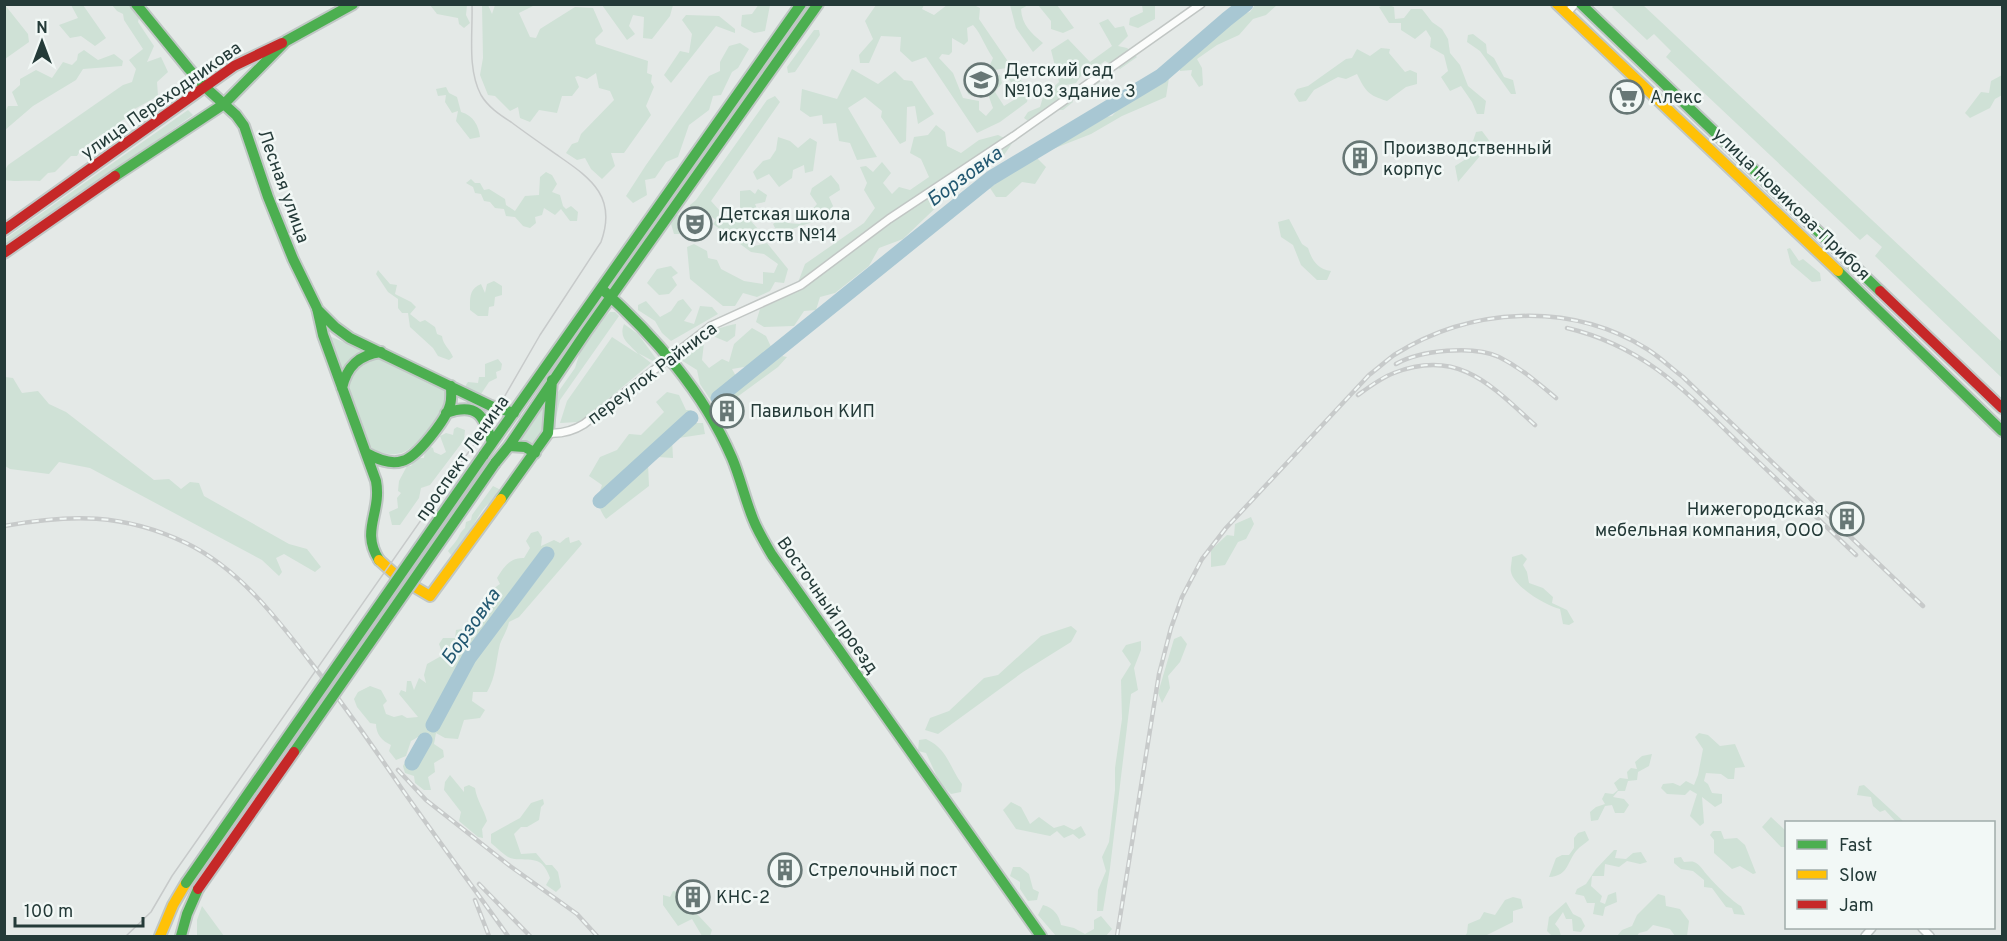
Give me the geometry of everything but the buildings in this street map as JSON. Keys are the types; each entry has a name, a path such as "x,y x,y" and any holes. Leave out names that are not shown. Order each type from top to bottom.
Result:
{"main road":[{"name":"Лесная улица","path":"136,4 146,19 205,87 236,115 244,126 268,197 293,259 317,308"},
{"path":"286,41 353,4"},
{"name":"проспект Ленина","path":"161,934 173,905 186,883 801,4"},
{"name":"проспект Ленина","path":"180,936 198,889 509,446 552,380 818,4"},
{"name":"улица Новикова-Прибоя","path":"1557,4 1814,247 2002,430"},
{"name":"улица Новикова-Прибоя","path":"1581,4 2002,408"},
{"name":"улица Переходникова","path":"4,230 234,66 269,47 286,41"},
{"name":"улица Переходникова","path":"4,253 154,149 224,104 286,41"},
{"name":"Восточный проезд","path":"601,288 627,311 691,387 717,426 732,458 757,529 772,555 1041,936"},
{"path":"317,308 335,327 350,338 491,406 514,413"},
{"path":"317,308 323,335 379,495 378,507 370,528 370,545 382,564 430,596 548,433 552,380"},
{"path":"342,388 346,374 355,360 363,355 381,352"},
{"path":"366,453 378,460 391,462 405,461 412,456 446,413 450,403 451,386"},
{"path":"446,413 467,407 481,413 492,443"},
{"path":"509,446 525,447 535,453"},
{"path":"161,934 171,929 177,931 180,936"}],"street":[{"name":"переулок Райниса","path":"548,433 559,434 578,429 711,326 801,285 889,219 1023,129 1201,4"},
{"path":"1567,13 1575,4"}],"green space":[{"path":"759,4 770,5 765,31 754,33 741,26 742,15 752,14"},
{"path":"1386,4 1394,7 1395,19 1404,18 1411,9 1422,9 1432,22 1442,29 1448,39 1450,53 1460,65 1468,86 1486,101 1484,114 1477,114 1461,86 1450,91 1441,77 1448,71 1444,55 1430,47 1431,38 1426,30 1415,39 1401,30 1401,23 1389,23 1379,7"},
{"path":"5,5 28,34 29,42 5,59"},
{"path":"71,5 83,5 106,38 95,46 81,36 70,38 59,25 78,18"},
{"path":"112,5 134,5 140,14 138,22 154,46 147,62 161,57 168,72 157,82 158,96 131,111 130,116 121,121 120,130 100,135 93,147 82,148 77,156 71,156 55,172 48,173 40,181 5,180 4,172 8,165 123,85 132,82 136,69 129,60 143,49 124,20 123,14"},
{"path":"430,5 467,5 466,15 470,23 464,28 459,24 458,18 437,14"},
{"path":"482,5 488,5 492,14 495,5 535,5 519,13 530,37 536,38 540,29 575,7 593,8 603,31 595,39 596,44 648,61 647,73 652,75 651,82 654,87 646,106 651,115 624,153 611,153 615,166 602,179 591,169 585,158 577,160 566,153 614,100 610,91 599,88 596,73 587,79 578,76 575,77 579,87 572,96 562,96 557,113 539,110 530,122 520,118 518,107 510,111 495,96 488,95 480,75 483,58"},
{"path":"602,5 673,5 670,16 652,39 643,38 644,17 633,15 629,26 635,34 627,40"},
{"path":"876,5 924,5 922,9 934,15 947,5 974,5 980,8 979,19 1007,60 1006,68 995,70 990,65 993,58 973,25 967,28 968,41 964,45 952,38 952,52 949,55 942,54 939,58 953,73 963,98 979,101 979,110 986,116 993,108 985,86 972,96 968,94 966,86 977,79 979,71 986,72 991,77 1000,75 1002,83 995,92 1004,106 1019,97 1008,77 1015,71 1029,92 1027,102 1000,122 977,133 926,57 912,62 900,51 901,37 881,36 869,63 860,63 859,55 873,39 865,21"},
{"path":"1010,5 1028,5 1021,9 1023,20 1031,32 1043,43 1033,52 1016,28"},
{"path":"1038,5 1057,5 1074,28 1063,33 1051,29 1051,21"},
{"path":"1142,5 1155,5 1155,19 1138,28 1129,25 1130,18 1143,12"},
{"path":"1255,5 1277,5 1266,15 1253,19 1239,35 1217,45 1197,59 1202,68 1203,85 1199,87 1191,75 1192,70 1180,71 1179,65 1240,14 1250,12"},
{"path":"1614,5 1643,5 2002,342 2002,378 1875,256 1882,247 1867,234 1860,240 1666,57 1671,51 1654,34 1647,40 1612,7"},
{"path":"686,15 719,16 735,29 735,33 716,26 671,83 664,75 680,51 689,53 692,34 682,20"},
{"path":"1108,19 1115,28 1124,26 1128,36 1118,46 1127,48 1137,57 1120,69 1105,61 1094,69 1100,82 1093,87 1083,73 1076,83 1066,85 1073,102 1063,110 1056,110 1035,126 1024,118 1028,112 1040,107 1043,97 1059,82 1051,50 1068,39 1090,62 1112,46 1099,23"},
{"path":"814,30 819,30 820,35 795,72 788,73 787,67"},
{"path":"1473,34 1486,44 1487,53 1494,58 1504,77 1513,80 1516,94 1511,94 1480,51 1467,42 1468,35"},
{"path":"740,43 749,49 738,68 732,72 721,95 713,96 709,110 689,125 678,157 666,162 655,178 645,180 647,195 633,203 626,196 646,165 709,76 720,71 720,62 729,46"},
{"path":"1381,48 1390,49 1389,53 1405,72 1410,70 1417,73 1417,84 1406,87 1387,101 1368,92 1357,74 1346,79 1338,77 1314,90 1306,101 1299,102 1294,94 1297,89 1308,86 1346,59 1352,58 1357,49 1370,56"},
{"path":"84,50 98,60 114,54 123,61 122,66 83,69 76,80 33,106 5,130 5,112 8,106 18,106 12,92 20,85 20,79 36,70 52,78 63,62 72,65 77,60 78,54"},
{"path":"852,69 878,84 895,71 904,80 912,81 934,114 918,124 915,106 907,107 906,141 900,144 881,117 882,111 865,97 848,108 877,157 857,160 850,143 839,141 836,123 823,124 822,115 810,117 800,110 802,89 837,99"},
{"path":"2002,75 2002,95 1995,99 1990,108 1970,118 1965,113 1981,92 1989,93 1991,81"},
{"path":"1169,78 1166,97 1122,116 1091,134 1035,156 1046,167 1035,184 1022,182 1006,197 996,197 990,188 1020,165 1028,148 1047,142 1061,142 1070,128 1091,125 1097,118 1112,116 1124,103 1150,89 1157,81"},
{"path":"446,87 449,93 457,97 461,112 475,122 480,137 470,139 456,121 458,111 452,113 445,102 446,95 438,96 436,89"},
{"path":"775,96 780,102 711,201 729,221 740,212 740,191 750,190 755,194 758,189 767,195 765,202 755,204 758,211 750,220 758,229 751,236 754,246 767,243 788,269 784,283 775,282 770,291 757,297 743,293 735,306 723,306 690,279 687,247 694,244 707,251 708,258 717,260 721,269 744,281 763,284 763,272 774,273 778,264 764,254 751,252 713,224 716,220 704,211 680,234 674,234 671,224 677,215 688,213 690,205 696,200 767,100"},
{"path":"188,110 193,115 5,247 5,239"},
{"path":"936,125 945,132 947,146 961,153 979,140 998,135 1013,142 1004,155 971,174 903,239 879,248 869,266 835,293 820,297 816,310 804,311 794,326 764,327 756,322 760,309 794,293 805,264 864,223 875,208 864,190 867,183 860,167 866,166 873,172 882,162 891,173 883,183 892,194 899,187 910,190 929,177 921,159 910,153 914,137 928,135"},
{"path":"1482,131 1491,143 1481,147 1480,156 1458,182 1455,166 1466,159 1467,145 1473,141 1476,132"},
{"path":"778,137 790,141 798,148 810,138 817,142 813,171 805,173 804,165 793,170 792,178 779,187 769,174 757,180 753,172 763,161 770,159 776,150"},
{"path":"546,172 552,175 557,184 552,192 560,195 563,206 566,209 571,206 578,212 577,221 570,221 561,209 555,215 544,208 542,215 535,217 536,223 530,228 523,226 515,217 506,216 504,209 495,208 490,202 484,201 481,194 475,193 473,187 466,183 471,179 475,183 480,183 484,190 489,189 505,199 506,205 515,211 525,196 539,195 540,177"},
{"path":"831,175 840,190 829,197 833,206 827,217 778,234 773,224 784,215 788,223 800,224 817,204 810,194 812,188"},
{"path":"1289,219 1302,244 1308,248 1316,263 1331,271 1327,280 1317,280 1301,265 1293,245 1281,237 1278,222"},
{"path":"1790,248 1799,261 1803,259 1820,273 1821,281 1812,282 1791,264 1787,249"},
{"path":"671,266 678,273 672,277 677,285 669,294 659,295 647,283 657,269"},
{"path":"378,270 390,284 397,285 395,294 416,307 410,314 420,322 425,320 435,327 437,334 442,336 453,357 449,360 438,356 433,348 410,327 408,313 402,313 398,308 398,299 388,292 376,274"},
{"path":"494,281 502,286 502,295 495,297 494,306 489,307 488,316 478,316 470,310 472,291 481,284 485,293 487,284"},
{"path":"683,299 692,310 684,321 694,324 700,306 712,307 718,314 671,341 662,333 655,321 638,310 638,305 646,301 660,317 671,311 678,301"},
{"path":"610,312 615,312 619,316 560,400 555,422 556,395 575,368 580,352"},
{"path":"624,324 638,334 657,360 653,361 638,353 651,363 589,415 578,422 560,423 567,401 612,337 638,354 624,337"},
{"path":"736,324 735,336 727,342 708,334 704,343 702,360 709,368 722,359 729,362 734,344 752,328 766,336 772,349 750,366 732,369 742,387 782,356 787,357 778,367 718,411 700,384 697,370 681,360 689,346 702,335"},
{"path":"327,335 364,351 341,373"},
{"path":"377,357 440,386 445,393 444,407 431,425 414,445 401,453 384,453 370,446 364,436 349,389 348,380 355,366"},
{"path":"498,359 502,364 501,370 496,372 497,378 489,382 481,394 475,394 464,388 468,382 478,383 479,377 485,377 485,364"},
{"path":"5,377 13,378 22,393 38,391 49,404 66,412 154,480 169,479 181,489 190,482 199,483 204,496 289,544 307,549 321,567 315,572 284,554 276,558 282,572 279,576 262,560 90,468 59,462 49,474 10,469 5,466"},
{"path":"667,392 679,395 686,410 691,410 696,423 703,423 705,434 672,439 673,458 658,457 648,464 649,486 606,519 599,502 602,485 589,476 600,457 617,450 629,434 641,435 664,412 656,402"},
{"path":"548,400 544,426 533,448 529,442 521,440"},
{"path":"457,427 465,430 464,440 430,485 421,488 419,498 400,525 392,525 389,512 398,508 397,498 401,493 398,491 399,481 407,466 411,466 416,458 424,458 425,448 429,446 441,455 446,452 440,436 446,433 453,435"},
{"path":"493,486 499,489 498,499 486,506 461,549 451,555 448,551"},
{"path":"1251,517 1254,524 1246,539 1238,542 1225,565 1211,567 1211,550 1227,535 1234,536 1235,524"},
{"path":"538,531 542,537 541,546 554,540 560,543 569,537 570,543 579,540 582,544 519,617 509,622 500,644 494,674 487,692 473,692 472,701 485,710 480,718 464,720 458,739 445,738 436,733 434,744 443,750 444,757 434,763 435,772 428,777 431,790 424,790 415,783 414,776 405,773 403,766 414,757 422,757 422,749 426,746 418,737 411,741 406,756 396,760 389,751 391,745 380,737 376,724 370,723 357,707 354,699 358,692 370,686 381,690 387,701 383,705 386,714 394,717 402,715 407,718 418,717 399,694 401,690 406,692 407,681 411,681 414,690 419,678 426,683 424,675 427,664 443,655 439,644 443,638 455,638 456,630 474,621 483,600 500,584 497,578 502,570 511,561 524,558 530,548 526,541 531,533"},
{"path":"1522,554 1527,559 1523,565 1529,583 1543,588 1553,597 1552,603 1567,610 1574,622 1569,625 1563,624 1560,609 1524,590 1513,578 1512,557"},
{"path":"1071,626 1077,631 1071,642 1023,672 938,734 925,730 930,718 949,711 984,678 998,675 1041,636"},
{"path":"1181,636 1187,644 1180,662 1168,676 1170,688 1162,703 1158,693 1174,639"},
{"path":"1141,641 1141,650 1134,668 1138,690 1131,694 1103,911 1097,911 1098,890 1106,871 1102,857 1109,842 1115,790 1115,768 1122,719 1121,680 1131,664 1122,651 1126,645"},
{"path":"1699,733 1708,735 1720,746 1735,744 1745,767 1735,768 1734,779 1728,779 1721,774 1706,773 1704,781 1712,793 1722,794 1722,803 1715,807 1702,797 1704,823 1700,826 1690,816 1697,794 1690,790 1685,795 1667,794 1661,788 1663,784 1673,783 1680,786 1686,781 1694,785 1703,749 1695,737"},
{"path":"926,739 944,753 962,784 961,792 951,794 940,783 926,753 918,751 919,740"},
{"path":"1652,754 1649,766 1638,772 1637,780 1628,781 1625,791 1618,791 1613,797 1624,799 1629,805 1624,813 1615,813 1612,805 1605,806 1598,820 1591,821 1590,812 1605,804 1602,799 1605,793 1613,794 1618,790 1614,783 1620,778 1628,779 1627,772 1631,768 1637,769 1635,762 1642,756"},
{"path":"450,775 464,792 464,787 469,785 475,788 487,821 482,829 483,838 478,837 459,821 461,812 444,790 445,782"},
{"path":"1864,785 1902,821 1895,821 1885,810 1880,812 1873,806 1871,797 1857,795 1859,786"},
{"path":"543,799 544,804 541,807 539,820 527,827 521,827 514,834 521,854 536,853 546,865 552,865 558,872 561,887 556,892 546,885 550,878 542,865 533,860 510,858 491,843 491,834 520,818 531,803"},
{"path":"1011,802 1021,807 1030,824 1039,817 1054,828 1064,825 1074,830 1081,826 1086,835 1079,839 1073,834 1064,838 1057,831 1050,836 1016,829 1003,810"},
{"path":"1771,817 1785,830 1785,847 1781,847 1762,827"},
{"path":"1585,831 1589,840 1577,850 1564,871 1549,877 1556,858 1569,855 1574,848 1574,838 1578,833"},
{"path":"1713,831 1721,831 1724,839 1737,838 1745,845 1756,873 1753,874 1740,866 1732,869 1714,853 1714,840 1710,835"},
{"path":"1614,850 1617,850 1615,858 1626,859 1633,853 1641,852 1647,862 1640,864 1627,861 1619,867 1605,864 1604,876 1592,876 1591,886 1602,896 1600,902 1605,904 1608,895 1616,892 1617,902 1605,907 1603,916 1593,914 1595,903 1587,903 1584,896 1575,894 1577,889 1586,884 1596,869"},
{"path":"1681,857 1684,862 1698,864 1741,906 1745,915 1734,914 1732,908 1726,907 1712,888 1704,887 1704,880 1693,871 1681,869 1674,863 1674,858"},
{"path":"1013,867 1020,867 1029,874 1033,889 1039,892 1037,900 1028,901 1020,889 1020,882 1010,876"},
{"path":"690,882 702,902 697,914 712,930 710,936 702,936 692,919 678,926 663,905 663,895 670,897 673,891 682,893 684,883"},
{"path":"1658,894 1665,896 1666,906 1680,909 1689,921 1687,936 1675,936 1670,929 1653,925 1637,936 1617,936 1622,930 1632,926 1637,915"},
{"path":"1513,897 1521,899 1523,908 1513,911 1513,922 1485,936 1465,936 1468,924 1480,919 1484,912 1495,915 1505,900"},
{"path":"1566,902 1573,914 1581,918 1585,926 1581,932 1573,931 1572,919 1566,919 1563,912 1555,924 1561,936 1552,936 1547,931 1549,917"},
{"path":"1043,905 1055,912 1061,925 1085,934 1094,929 1094,920 1101,916 1112,929 1106,936 1056,936 1038,915"},
{"path":"202,906 224,936 197,936 197,920"}],"waterway":[{"name":"Борзовка","path":"718,398 991,178 1161,76 1246,4"},
{"name":"Борзовка","path":"600,501 691,418"},
{"name":"Борзовка","path":"433,725 469,658 547,554"},
{"name":"Борзовка","path":"412,763 425,740"}],"tram line":[{"path":"126,936 151,912 172,876 491,420 540,335 601,242 606,213 599,191 572,165 494,110 481,95 472,62 472,4"}],"railway":[{"path":"1117,936 1159,674 1182,597 1202,559 1226,528 1369,375 1394,355 1424,339 1455,327 1487,319 1520,316 1553,317 1586,323 1617,334 1647,349 1683,377 1923,606"},
{"path":"1567,328 1621,347 1644,360 1665,376 1705,410 1856,555"},
{"path":"1396,364 1433,352 1462,350 1488,353 1515,366 1556,398"},
{"path":"1358,395 1389,375 1417,366 1437,365 1455,368 1488,384 1535,425"},
{"path":"4,526 74,518 118,521 163,533 186,543 205,553 239,579 269,610 321,676 508,936"},
{"path":"398,770 426,800 510,866 577,914 597,936"},
{"path":"479,884 530,936"},
{"path":"475,900 489,936"}],"traffic: fast":[{"path":"136,4 189,69 236,115 244,126 268,197 293,259 317,308 323,335 376,481 377,492 371,540 379,560"},
{"path":"115,176 224,104 286,41 353,4"},
{"path":"483,456 801,4"},
{"path":"495,463 818,4"},
{"path":"1581,4 1880,291"},
{"path":"1838,271 2002,431"},
{"path":"601,288 640,325 692,387 720,433 732,458 755,524 772,555 1041,936"},
{"path":"317,309 350,338 491,406 514,413"},
{"path":"342,388 347,374 355,363 366,356 381,352"},
{"path":"501,499 548,433 552,380"},
{"path":"366,453 388,462 402,461 415,453 437,428 447,411 451,400 451,386"},
{"path":"446,413 465,409 478,413 486,425 492,443"},
{"path":"509,446 525,447 535,453"},
{"path":"186,883 483,456"},
{"path":"294,752 495,463"},
{"path":"181,936 187,914 198,889"}],"traffic: slow":[{"path":"1557,4 1838,271"},
{"path":"379,560 398,577 430,596 501,499"},
{"path":"160,936 173,905 186,883"}],"traffic: jam":[{"path":"4,230 234,66 282,43"},
{"path":"4,253 115,176"},
{"path":"1880,291 2002,408"},
{"path":"198,889 294,752"}],"place":[{"name":"Детский сад №103 здание 3","path":"981,80"},
{"name":"Алекс","path":"1627,97"},
{"name":"Производственный корпус","path":"1360,158"},
{"name":"Детская школа искусств №14","path":"695,224"},
{"name":"Павильон КИП","path":"727,411"},
{"name":"Нижегородская мебельная компания, ООО","path":"1847,519"},
{"name":"Стрелочный пост","path":"785,870"},
{"name":"КНС-2","path":"693,897"}]}
